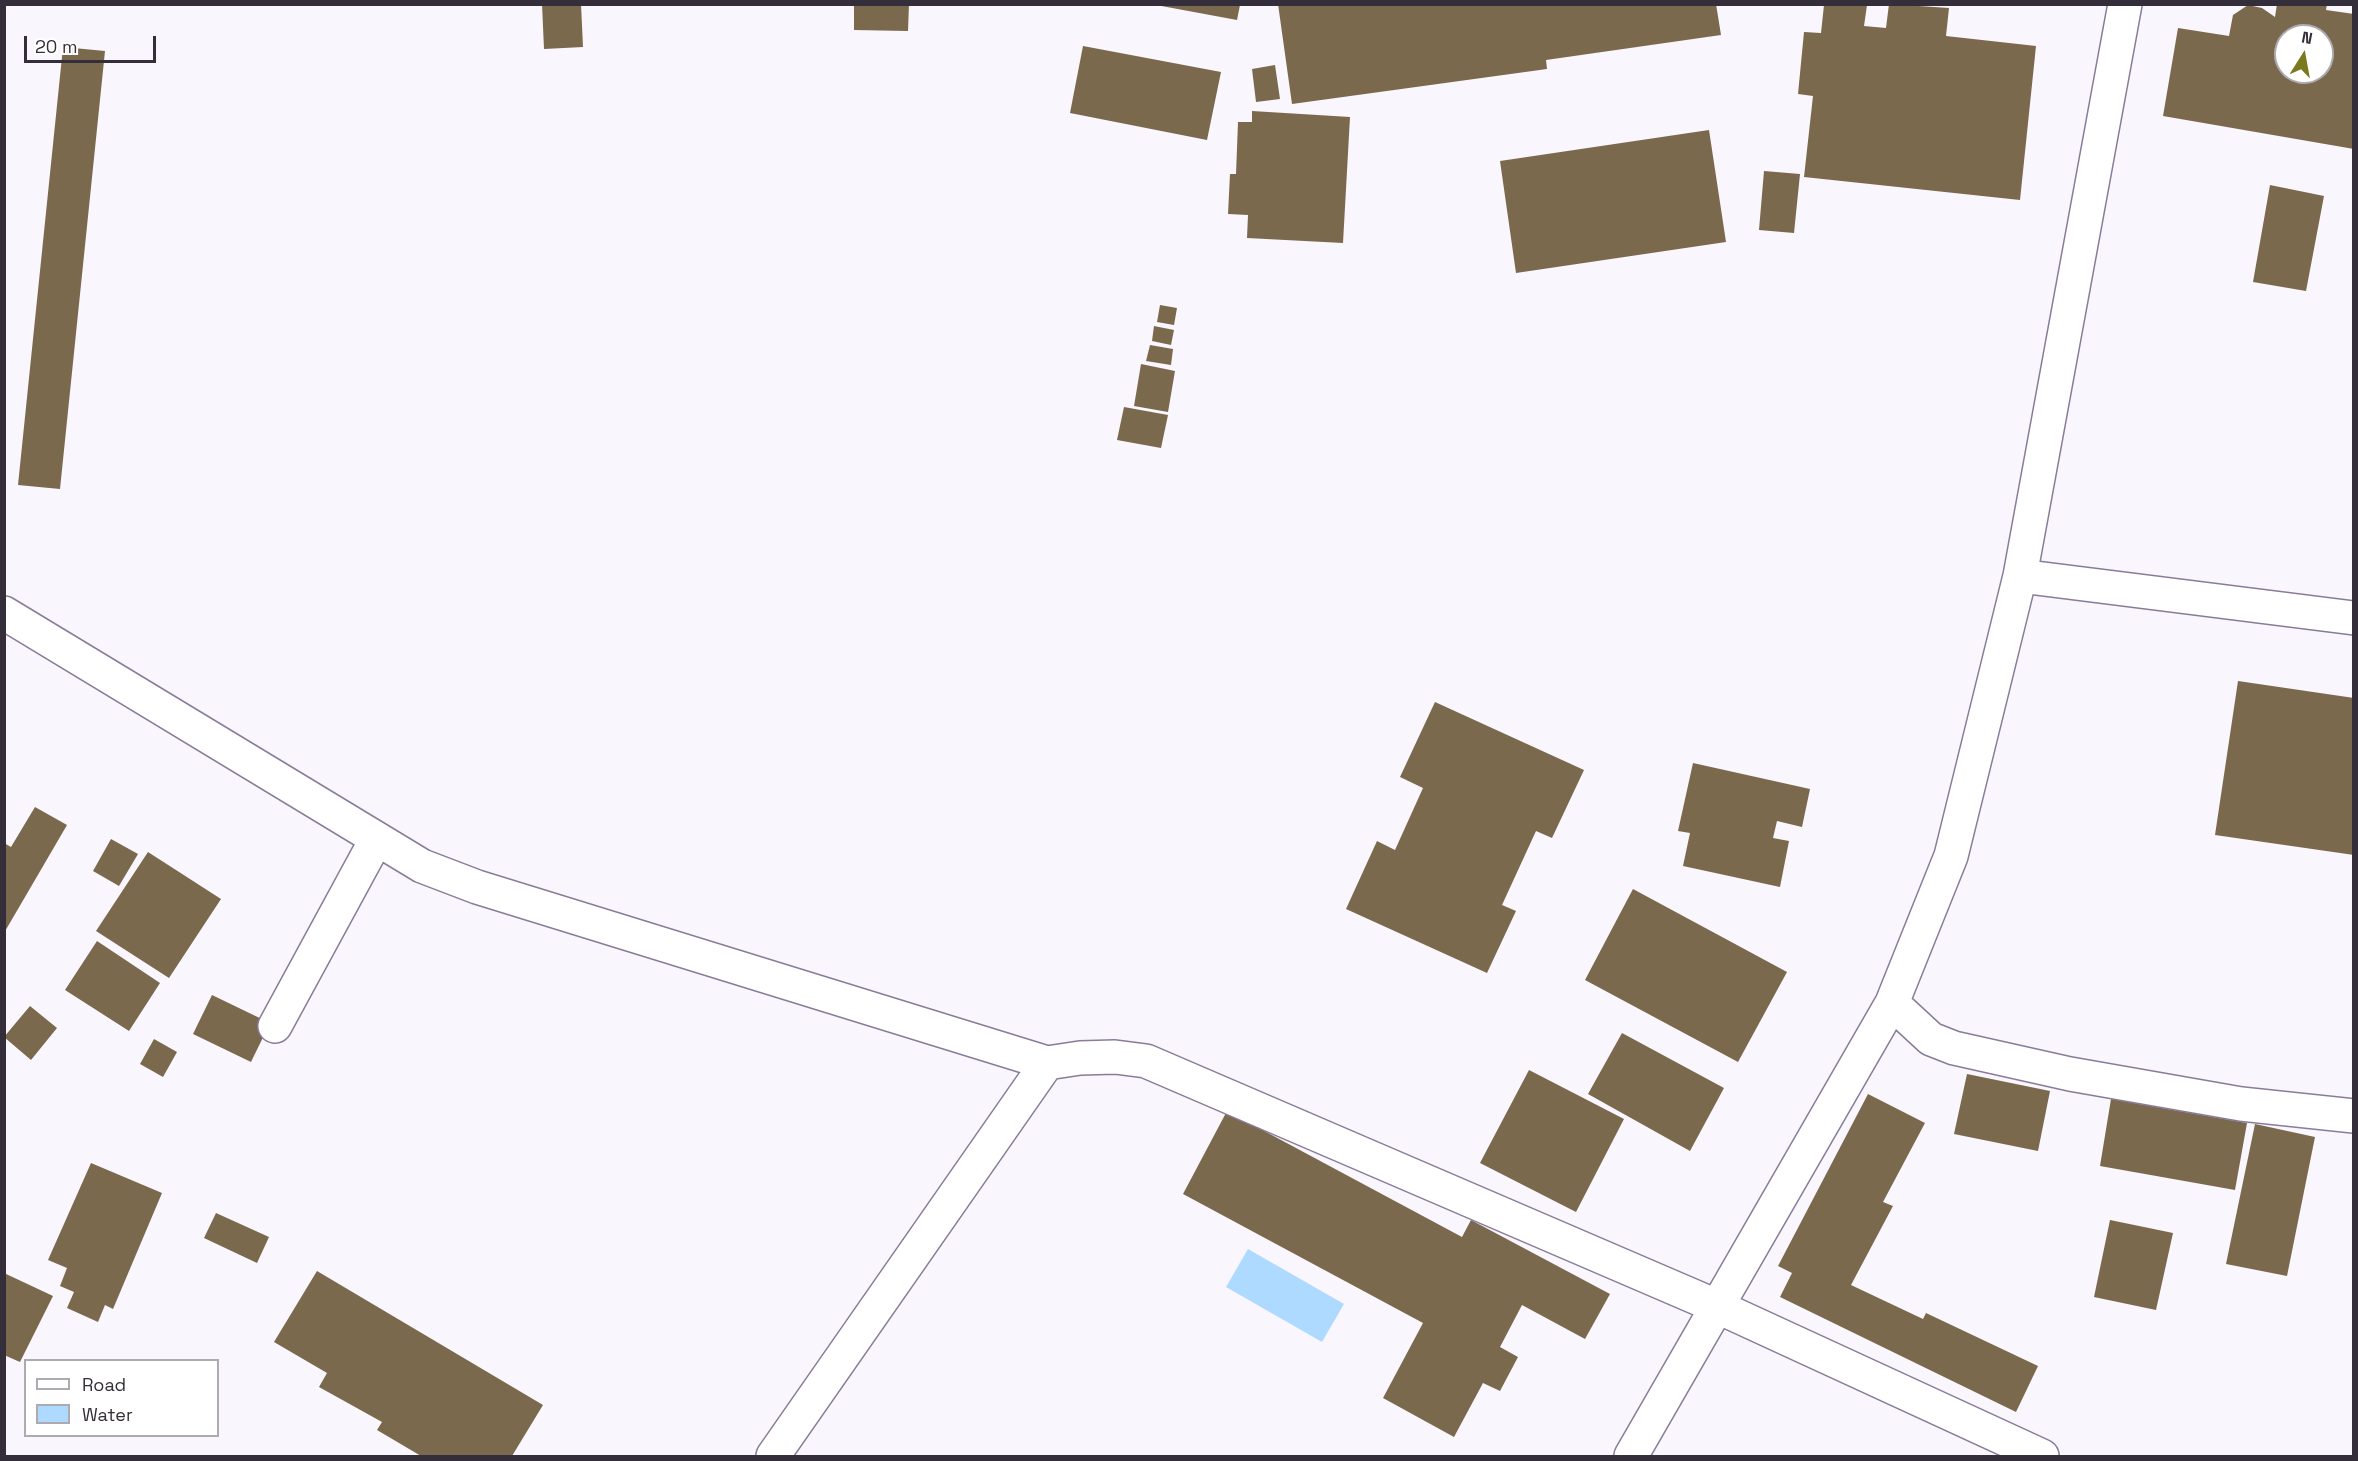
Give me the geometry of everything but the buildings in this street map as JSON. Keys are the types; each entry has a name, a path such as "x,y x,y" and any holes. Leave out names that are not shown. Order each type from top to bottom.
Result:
{"street":[{"path":"1631,1456 1892,1003 1951,856 2020,576 2125,4"},
{"path":"2020,576 2354,618"},
{"path":"4,614 422,866 477,886 1047,1063 1080,1058 1146,1060 1716,1306 2042,1456"},
{"path":"275,1026 376,840"},
{"path":"1892,1003 1931,1039 1954,1048 2070,1074 2241,1104 2354,1116"},
{"path":"773,1456 1047,1063"}],"water":[{"path":"1248,1249 1344,1304 1322,1342 1226,1287"}]}
